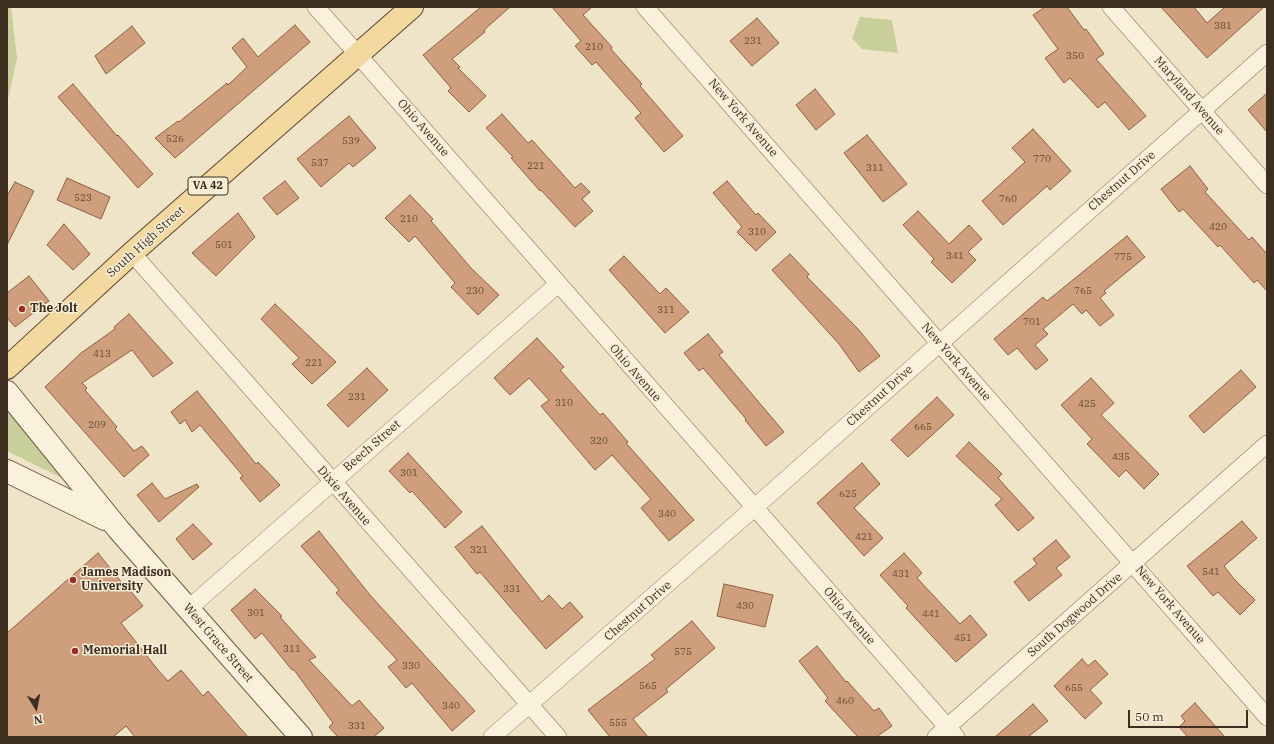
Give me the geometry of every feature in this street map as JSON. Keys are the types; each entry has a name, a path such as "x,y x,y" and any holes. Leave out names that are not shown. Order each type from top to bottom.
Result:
{"main road":[{"name":"South High Street","path":"7,368 132,253 412,7"}],"street":[{"name":"Ohio Avenue","path":"316,7 754,508 947,734"},
{"name":"New York Avenue","path":"645,7 1267,717"},
{"name":"Maryland Avenue","path":"1112,7 1267,185"},
{"name":"Chestnut Drive","path":"492,737 754,508 1267,53"},
{"name":"Dixie Avenue","path":"132,253 558,737"},
{"name":"Beech Street","path":"188,610 558,284"},
{"name":"West Grace Street","path":"7,392 120,530 188,610 301,737"},
{"name":"South Dogwood Drive","path":"947,734 1267,444"},
{"name":"West Grace Street","path":"7,471 93,512 120,530"}],"green space":[{"path":"7,7 11,7 17,58 7,104"},
{"path":"860,17 892,20 898,53 862,49 852,38"},
{"path":"7,406 62,478 7,451"}],"building":[{"path":"481,7 510,7 484,30 485,32 452,59 460,67 458,68 486,96 469,112 448,91 451,88 423,55"},
{"path":"552,7 592,7 583,15 612,47 611,49 642,84 640,86 683,136 664,152 635,118 641,113 596,62 592,65 575,46 581,41"},
{"path":"1045,7 1067,7 1084,30 1086,29 1104,54 1096,59 1146,116 1129,130 1105,102 1098,108 1070,78 1064,83 1045,58 1058,49 1033,15"},
{"path":"1161,7 1194,7 1207,23 1225,7 1264,7 1207,58"},
{"path":"757,18 779,43 752,66 730,41"},
{"path":"295,25 310,42 175,158 155,138 178,121 179,122 227,83 228,85 247,67 232,48 243,38 258,57"},
{"path":"132,26 145,43 106,74 95,56"},
{"path":"73,84 117,136 118,135 153,174 138,188 58,97"},
{"path":"815,89 835,114 816,130 796,105"},
{"path":"1267,93 1267,132 1248,110"},
{"path":"502,114 528,143 532,140 575,188 581,183 590,192 582,199 593,211 575,227 541,190 540,191 511,158 513,157 486,128"},
{"path":"349,116 376,148 353,167 349,163 321,187 297,159"},
{"path":"1033,129 1071,171 1050,190 1047,186 1003,225 982,201 1025,162 1012,148"},
{"path":"867,135 907,184 883,202 844,153"},
{"path":"1190,166 1208,189 1205,192 1249,240 1252,237 1267,254 1267,291 1257,280 1254,283 1220,245 1218,247 1183,209 1179,212 1161,189"},
{"path":"67,178 110,197 101,219 57,200"},
{"path":"285,181 299,198 277,215 263,198"},
{"path":"727,181 756,215 758,213 776,232 756,251 737,232 742,227 713,193"},
{"path":"15,182 34,191 7,245 7,196"},
{"path":"410,195 433,219 431,221 471,268 499,295 478,315 451,287 455,283 415,236 409,242 385,218"},
{"path":"918,211 949,244 969,225 982,239 968,252 976,260 952,283 931,262 934,259 903,225"},
{"path":"238,213 255,237 216,276 192,253"},
{"path":"64,224 90,254 73,270 47,245"},
{"path":"1127,236 1145,257 1104,291 1106,293 1100,298 1114,315 1100,326 1086,310 1082,314 1073,304 1043,329 1048,334 1035,345 1048,360 1036,370 1017,348 1008,355 994,339 1043,297 1047,301"},
{"path":"790,254 809,274 807,277 858,329 880,356 859,372 839,344 772,270"},
{"path":"624,256 660,294 666,288 689,312 665,333 609,270"},
{"name":"The Jolt","path":"29,276 49,301 15,327 7,318 7,293"},
{"path":"275,304 336,362 312,384 292,364 299,358 261,319"},
{"path":"129,314 173,363 153,377 132,350 82,383 87,388 85,390 117,427 115,429 134,451 142,446 149,455 124,477 45,387 81,353 115,329 114,327"},
{"path":"708,334 723,352 719,355 784,432 766,446 745,420 746,419 703,368 699,371 684,353"},
{"path":"537,338 564,367 560,370 600,415 603,413 628,442 626,443 694,520 669,541 641,508 651,499 612,455 595,470 541,406 549,400 529,378 510,395 494,378"},
{"path":"367,368 388,390 348,427 327,405"},
{"path":"1241,370 1256,387 1204,433 1189,416"},
{"path":"1091,378 1114,403 1101,415 1159,474 1144,489 1126,470 1119,477 1087,444 1092,439 1061,405"},
{"path":"197,391 256,464 258,462 280,485 260,502 240,478 243,476 200,425 192,432 185,420 180,424 171,412"},
{"path":"937,397 954,415 908,457 891,440"},
{"path":"969,442 1002,474 998,478 1034,518 1018,531 995,505 1002,499 956,456"},
{"path":"408,453 462,512 445,528 412,491 410,493 389,471"},
{"path":"862,463 880,484 854,508 883,538 864,556 817,503"},
{"path":"152,483 165,499 197,484 199,487 159,522 137,495"},
{"path":"1242,521 1257,538 1224,566 1234,579 1255,600 1240,615 1218,592 1213,596 1187,566"},
{"path":"193,524 212,544 193,560 176,539"},
{"path":"482,526 542,602 549,595 562,609 570,602 583,617 546,649 480,572 477,574 455,547"},
{"path":"319,531 370,595 475,711 452,731 412,683 406,688 388,667 397,660 336,593 339,590 301,546"},
{"path":"1056,540 1070,557 1056,568 1062,575 1029,601 1014,582 1037,564 1033,559"},
{"name":"James Madison University","path":"98,553 143,606 121,623 158,670 168,681 181,670 203,696 208,691 248,737 135,737 126,726 113,737 7,737 7,633"},
{"path":"904,553 922,573 917,578 960,624 970,615 987,635 956,662 906,608 908,606 880,575"},
{"path":"724,584 773,595 765,627 717,616"},
{"path":"255,589 282,616 280,617 316,657 309,660 352,706 359,700 384,728 374,737 338,737 329,727 333,723 294,670 292,670 262,633 255,639 231,610"},
{"path":"692,621 715,648 666,689 668,692 633,719 648,737 610,737 588,710 655,659 651,655"},
{"path":"817,646 846,682 847,681 874,711 879,708 892,726 876,737 858,737 825,701 828,698 799,661"},
{"path":"1082,659 1088,666 1095,660 1108,674 1090,690 1102,703 1085,719 1054,686"},
{"path":"1195,703 1225,737 1188,737 1179,727 1185,721 1181,716"},
{"path":"1033,704 1048,721 1028,737 995,737"}],"place":[{"name":"The Jolt","path":"22,309"},
{"name":"James Madison University","path":"73,580"},
{"name":"Memorial Hall","path":"75,651"}]}
